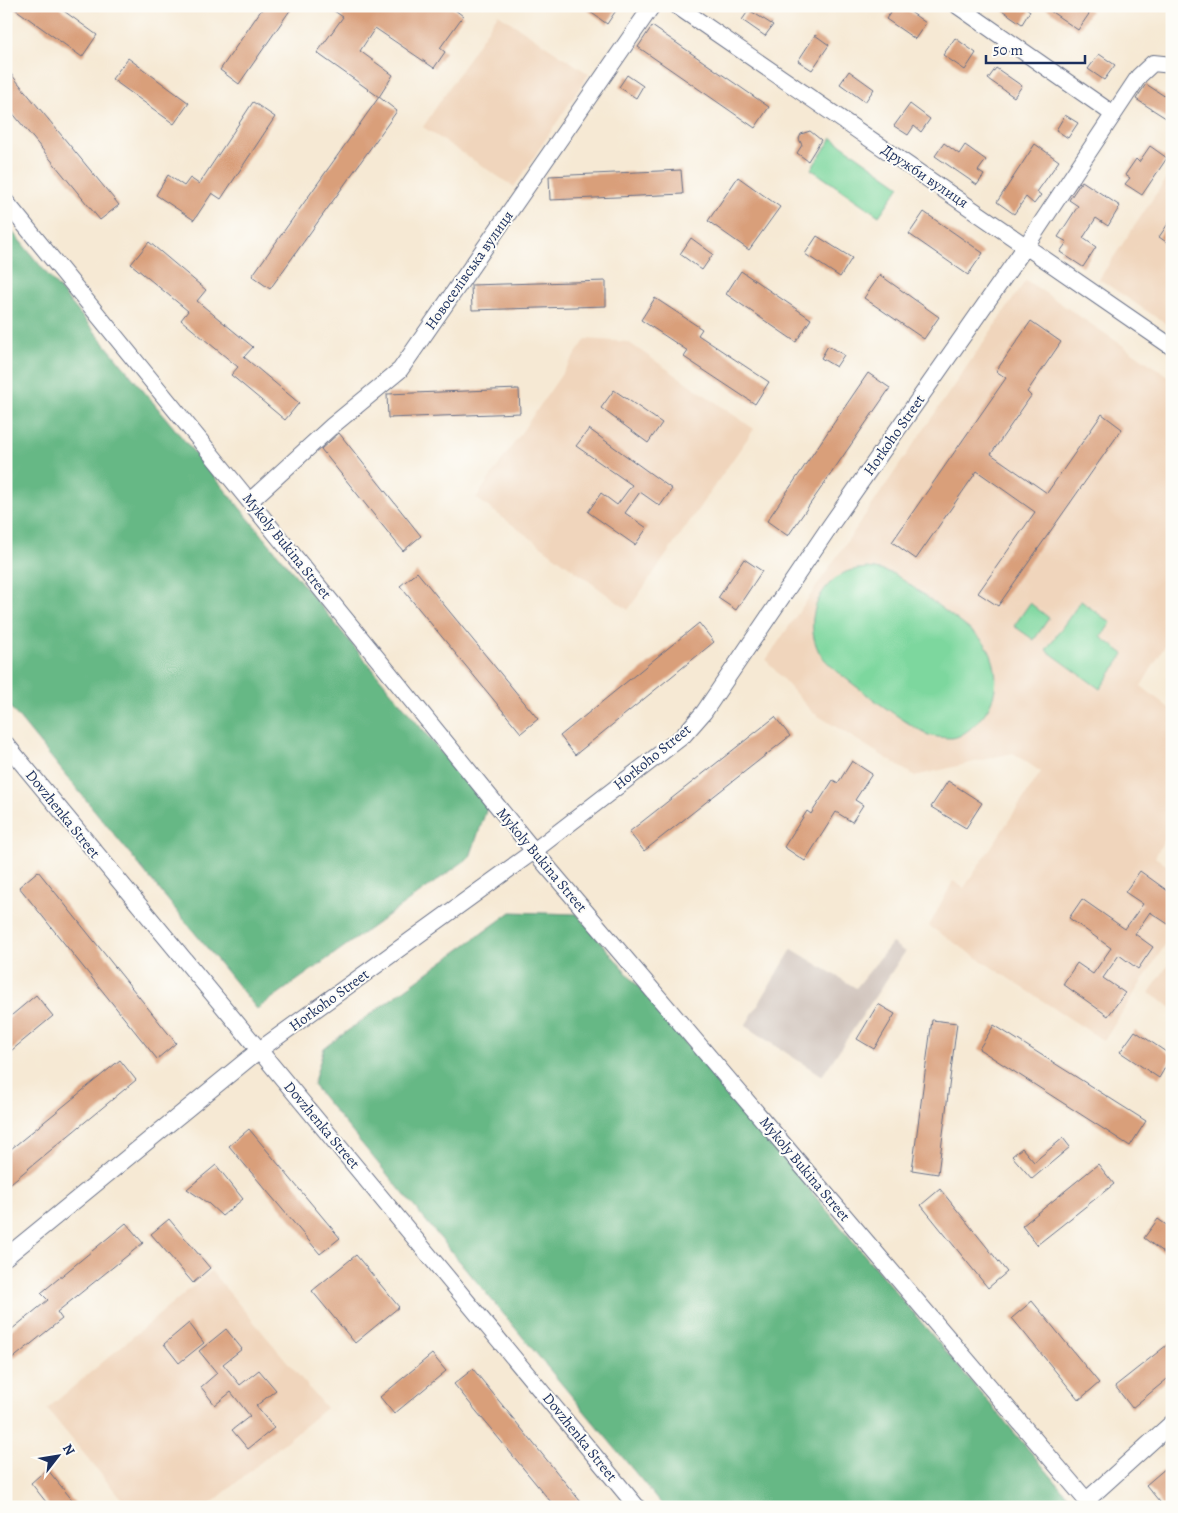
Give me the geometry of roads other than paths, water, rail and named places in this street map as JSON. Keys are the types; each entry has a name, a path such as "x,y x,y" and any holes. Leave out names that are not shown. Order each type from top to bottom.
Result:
{"street":[{"name":"Новоселівська вулиця","path":"250,501 332,426 400,370 652,6"},
{"name":"Дружби вулиця","path":"677,6 1172,348"},
{"path":"958,6 1113,114"},
{"name":"Horkoho Street","path":"6,1257 258,1051 534,851 683,736 704,712 830,526 1026,246 1139,76 1153,63 1172,65"},
{"name":"Mykoly Bukina Street","path":"6,202 534,851 1089,1504"},
{"name":"Dovzhenka Street","path":"6,744 637,1507"},
{"path":"1089,1504 1172,1423"}]}
